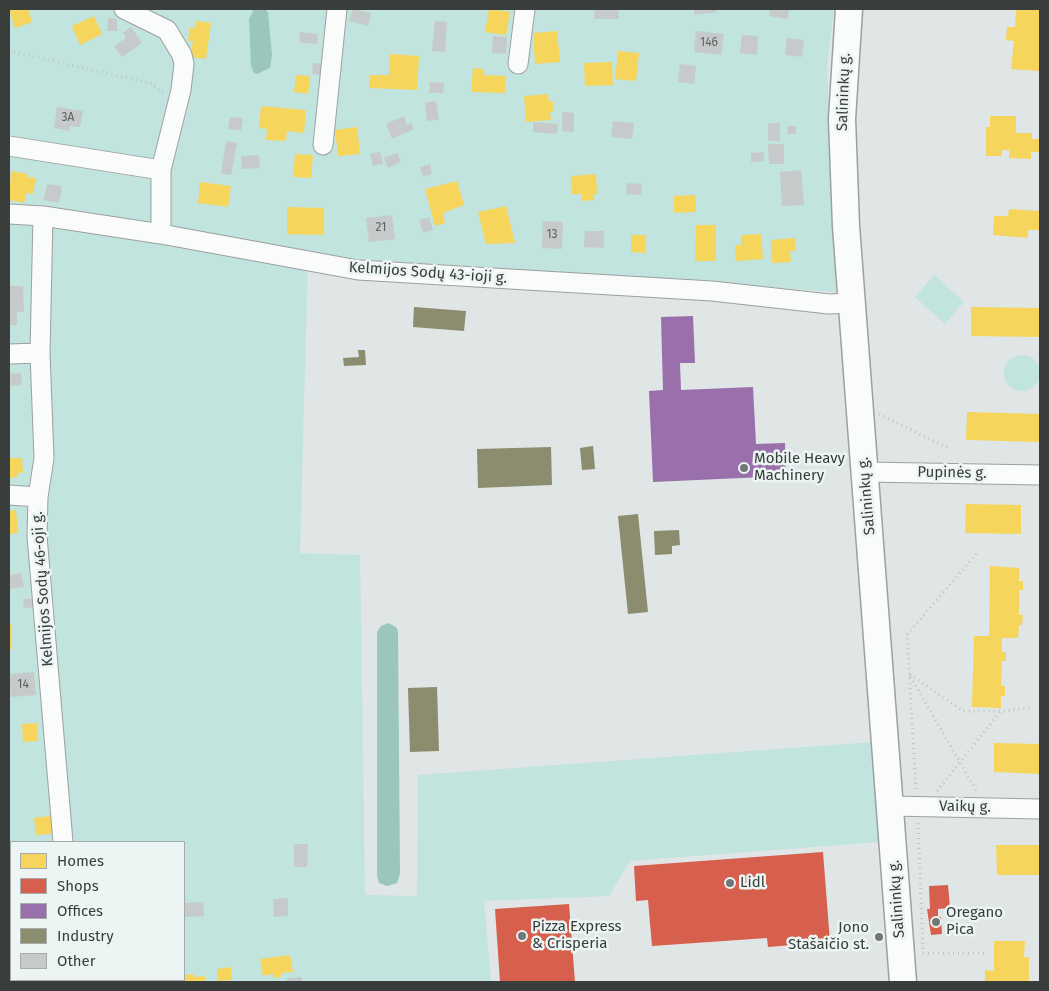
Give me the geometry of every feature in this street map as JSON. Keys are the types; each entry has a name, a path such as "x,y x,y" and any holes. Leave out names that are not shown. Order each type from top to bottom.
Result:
{"main road":[{"name":"Salininkų g.","path":"849,9 842,119 851,303 903,982"}],"street":[{"path":"124,9 167,30 176,42 184,64 179,100 161,170 161,234"},
{"path":"322,145 337,9"},
{"path":"518,64 525,9"},
{"path":"9,146 161,170"},
{"name":"Kelmijos Sodų 43-ioji g.","path":"9,214 43,216 161,234 358,270 712,292 829,304 851,303"},
{"name":"Kelmijos Sodų 46-oji g.","path":"43,216 40,353 44,458 38,497 37,536 63,841"},
{"path":"9,354 40,353"},
{"name":"Pupinės g.","path":"865,472 1040,475"},
{"path":"9,495 38,497"},
{"name":"Vaikų g.","path":"891,806 1040,809"}],"path":[{"path":"9,51 150,83 164,94 179,100"},
{"path":"859,397 874,411 916,430 948,448"},
{"path":"923,961 920,807 907,635 977,553"},
{"path":"909,674 963,711 1001,711 1033,708"},
{"path":"909,674 986,808"},
{"path":"920,807 960,763 1001,711"},
{"path":"924,953 986,952"}],"shaded area":[{"path":"9,9 834,9 827,66 836,292 308,257 300,553 360,555 365,895 417,896 418,775 874,742 879,842 630,861 609,896 484,901 491,982 9,982"},
{"path":"254,9 265,9 268,12 272,55 270,68 257,74 254,73 251,66 249,19"},
{"path":"934,275 964,302 945,324 915,297"},
{"path":"1022,355 1029,356 1035,360 1039,366 1039,380 1035,386 1029,390 1022,391 1015,390 1009,386 1005,380 1004,373 1005,366 1009,360 1015,356"},
{"path":"389,623 397,628 398,632 400,874 397,883 387,886 379,883 377,876 377,632 381,626"}],"building: Homes":[{"path":"9,9 28,9 32,22 15,28"},
{"path":"489,9 510,12 506,35 485,32"},
{"path":"1016,9 1040,9 1039,71 1011,69 1014,41 1006,40 1007,27 1015,27"},
{"path":"94,16 102,34 80,45 72,26"},
{"path":"196,21 211,23 206,59 190,57 193,41 188,41 190,27 195,28"},
{"path":"557,31 560,62 535,64 533,33"},
{"path":"618,51 639,53 636,81 615,79"},
{"path":"390,54 419,56 417,90 369,88 370,75 389,75"},
{"path":"612,62 613,85 585,86 584,63"},
{"path":"473,68 484,69 484,75 506,76 505,93 471,92"},
{"path":"296,75 310,76 308,94 294,92"},
{"path":"548,94 549,102 553,101 554,111 550,112 551,120 526,122 524,96"},
{"path":"261,106 306,110 304,133 287,131 286,141 266,140 267,129 259,128"},
{"path":"990,116 1016,116 1016,133 1032,133 1032,139 1039,139 1039,152 1031,152 1031,159 1009,158 1009,150 1002,150 1002,156 986,156 986,127 990,127"},
{"path":"357,127 360,154 338,156 335,130"},
{"path":"295,154 313,155 311,178 293,177"},
{"path":"11,171 36,178 33,194 26,193 24,203 9,200"},
{"path":"596,174 597,194 593,194 594,200 582,201 582,194 572,194 571,176"},
{"path":"457,181 464,205 443,213 445,223 435,226 425,189"},
{"path":"200,182 231,186 228,207 198,203"},
{"path":"695,195 696,212 674,213 674,196"},
{"path":"506,206 515,243 486,244 478,212"},
{"path":"287,207 324,208 324,235 287,234"},
{"path":"1009,209 1040,211 1039,230 1028,230 1028,238 993,235 994,216 1008,216"},
{"path":"696,225 716,225 716,261 695,261"},
{"path":"761,234 763,259 736,261 735,245 741,245 741,235"},
{"path":"631,235 646,235 645,253 631,252"},
{"path":"795,238 796,251 790,251 791,262 772,263 771,240"},
{"path":"971,307 1040,308 1040,337 971,336"},
{"path":"967,412 1040,414 1040,442 966,440"},
{"path":"9,458 22,458 23,473 18,473 18,477 9,478"},
{"path":"966,504 1021,505 1021,534 965,533"},
{"path":"16,510 18,533 9,534 9,511"},
{"path":"990,566 1019,568 1019,581 1023,581 1023,590 1019,590 1019,615 1023,615 1022,625 1019,625 1018,638 1002,638 1002,652 1006,652 1006,661 1002,661 1001,686 1005,686 1005,696 1001,696 1001,708 972,707 974,636 989,636"},
{"path":"9,624 11,624 12,650 9,650"},
{"path":"37,723 38,741 23,742 22,724"},
{"path":"994,743 1040,744 1040,774 994,772"},
{"path":"57,815 59,833 36,835 34,818"},
{"path":"996,845 1040,845 1040,875 997,875"},
{"path":"994,941 1025,941 1024,957 1029,957 1029,982 985,982 985,970 994,971"},
{"path":"290,955 293,972 281,973 281,977 273,978 273,974 263,976 260,959"},
{"path":"231,967 232,980 218,981 217,969"},
{"path":"194,974 194,977 205,976 205,982 173,982 185,981 185,975"},
{"path":"38,981 64,981 64,982"}],"building: Shops":[{"name":"Lidl","path":"823,852 830,942 768,947 767,938 652,946 648,900 636,901 634,866"},
{"path":"948,885 950,908 938,909 938,917 941,917 942,934 931,935 927,909 930,909 929,886"},
{"path":"569,904 575,982 500,982 495,909"}],"building: Offices":[{"path":"693,316 695,363 680,363 681,390 753,387 756,444 785,443 786,476 653,482 649,391 663,390 661,317"}],"building: Industry":[{"path":"414,307 466,311 464,331 413,327"},
{"path":"358,350 365,350 366,365 344,366 343,358 359,357"},
{"path":"593,446 595,469 582,470 580,448"},
{"path":"551,447 552,485 478,488 477,449"},
{"path":"638,514 648,612 628,614 618,516"},
{"path":"679,530 680,545 672,546 672,554 655,555 654,531"},
{"path":"437,687 439,751 410,752 408,688"}],"building: Other":[{"path":"353,9 371,13 368,26 349,21"},
{"path":"595,9 618,9 619,19 594,19"},
{"path":"694,9 717,9 717,12 694,15"},
{"path":"770,9 789,9 788,19 769,16"},
{"path":"108,18 117,19 117,31 107,31"},
{"path":"435,21 447,22 445,52 432,51"},
{"path":"131,27 142,43 122,57 114,46 126,38 123,33"},
{"path":"696,31 724,34 721,55 694,52"},
{"path":"300,32 318,34 317,44 299,42"},
{"path":"742,35 758,36 757,55 740,53"},
{"path":"493,36 507,37 506,54 492,53"},
{"path":"787,38 804,40 802,57 785,55"},
{"path":"313,63 322,64 321,75 312,74"},
{"path":"680,64 696,66 694,84 678,82"},
{"path":"430,82 444,83 443,93 429,93"},
{"path":"436,101 439,120 427,121 425,103"},
{"path":"57,107 83,111 80,127 70,126 70,131 54,128"},
{"path":"562,112 574,113 574,132 562,131"},
{"path":"404,116 407,125 411,123 414,129 392,139 386,124"},
{"path":"230,117 243,118 241,130 228,129"},
{"path":"613,121 634,123 632,139 611,137"},
{"path":"533,122 558,124 557,134 533,132"},
{"path":"768,123 780,123 780,141 768,141"},
{"path":"788,126 796,126 796,134 787,134"},
{"path":"226,141 237,143 231,175 221,174"},
{"path":"768,144 784,144 784,164 769,164"},
{"path":"380,152 383,164 373,166 370,154"},
{"path":"764,152 764,161 751,162 751,153"},
{"path":"397,153 401,162 388,168 384,158"},
{"path":"259,155 260,168 242,169 241,156"},
{"path":"430,164 432,174 423,177 420,167"},
{"path":"801,170 804,205 782,206 780,172"},
{"path":"627,183 642,184 641,195 626,194"},
{"path":"47,184 62,186 59,203 44,200"},
{"path":"392,215 395,239 369,242 366,218"},
{"path":"429,217 433,230 423,233 419,220"},
{"path":"543,221 563,222 562,249 542,248"},
{"path":"585,231 604,231 604,248 584,247"},
{"path":"9,286 23,286 24,312 17,312 17,325 9,325"},
{"path":"21,373 22,385 11,386 10,374"},
{"path":"21,573 24,587 9,589 9,575"},
{"path":"36,598 36,607 24,608 23,599"},
{"path":"34,672 36,695 11,697 9,674"},
{"path":"294,844 308,844 307,867 294,867"},
{"path":"288,898 288,916 274,917 273,899"},
{"path":"203,902 204,916 185,917 185,903"},
{"path":"302,977 302,982 287,982 287,978"}],"place":[{"name":"Mobile Heavy Machinery","path":"744,468"},
{"name":"Lidl","path":"730,883"},
{"name":"Oregano Pica","path":"936,922"},
{"name":"Pizza Express & Crisperia","path":"522,936"},
{"name":"Jono Stašaičio st.","path":"879,937"}]}
